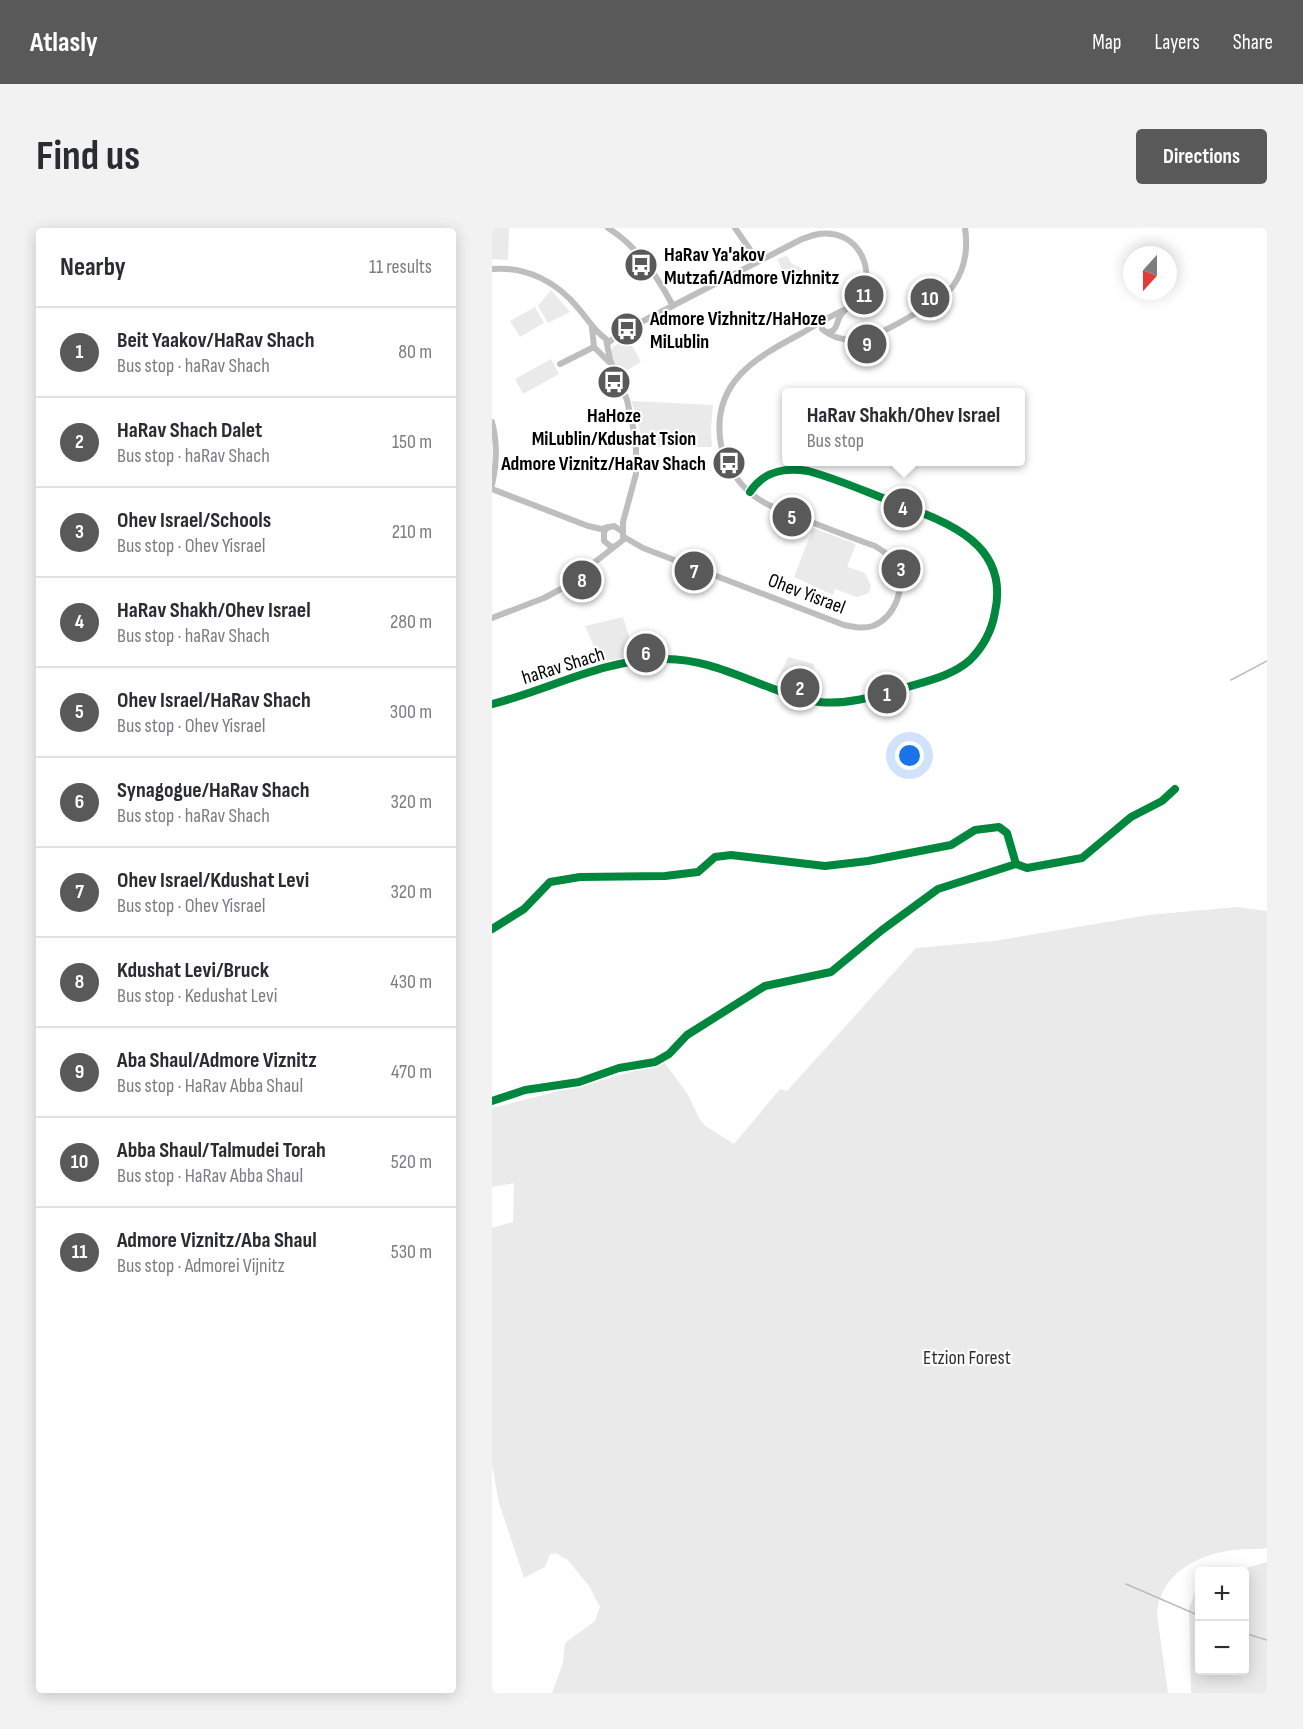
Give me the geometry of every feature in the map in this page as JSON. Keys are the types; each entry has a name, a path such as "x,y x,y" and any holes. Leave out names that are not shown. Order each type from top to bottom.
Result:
{"street":[{"path":"608,228 625,240 660,281 673,306"},
{"path":"735,228 758,261"},
{"path":"852,339 842,335 833,318 825,319 821,326 825,331 841,339 852,339 866,338 890,328 945,295 957,280 964,262 966,240 964,228"},
{"path":"560,364 800,240 817,234 832,234 845,238 861,253 867,273 865,286 860,297 840,316 831,332 804,332"},
{"path":"492,269 519,271 549,282 573,302 606,341 611,366"},
{"name":"Ohev Yisrael","path":"643,548 844,626 859,628 871,626 891,612 900,589 900,576 896,564 888,554 875,546 759,500 727,464 722,452 720,434 724,401 733,383 744,369 763,354 846,309"},
{"path":"492,618 544,598 578,577 617,546 623,535 636,474 636,441 627,400 611,366 596,346 591,325"},
{"path":"596,346 606,341"},
{"path":"492,422 497,444 497,462 492,487 588,526 596,530 610,546 643,548"},
{"name":"haRav Shach","path":"492,704 603,668 659,658 690,661 710,666 804,699 847,702 941,677 963,665 981,646 994,617 997,603 996,578 987,557 960,531 936,519 808,471 792,469 776,471 761,478 750,492"},
{"path":"591,565 601,550 604,532 622,516 627,508"},
{"path":"588,526 601,529 620,528 623,535 643,548"},
{"path":"492,1101 525,1090 579,1082 619,1068 656,1062 669,1054 687,1035 765,986 831,972 882,930 938,889 1016,864 1027,868 1082,858 1131,817 1162,801 1174,789"},
{"path":"492,929 524,909 550,882 580,876 665,876 698,872 715,857 731,855 825,866 868,861 951,845 975,830 999,827 1007,833 1016,864"}],"green space":[{"path":"492,228 509,228 508,260 492,259"},
{"path":"787,256 792,264 800,267 803,272 787,279 777,259"},
{"path":"823,268 831,270 832,276 815,287 809,275"},
{"path":"551,290 570,312 548,323 538,306"},
{"path":"535,307 544,323 520,337 510,321"},
{"path":"628,338 641,362 619,375 610,353 615,346"},
{"path":"551,359 559,374 523,394 515,379"},
{"path":"631,401 713,405 712,447 643,447 638,420"},
{"path":"813,528 856,544 847,567 865,573 871,586 869,593 857,597 835,589 833,595 794,577"},
{"path":"623,617 635,655 601,663 585,626"},
{"path":"788,657 814,664 811,689 776,684"},
{"name":"Etzion Forest","path":"1237,907 1267,911 1267,1548 1238,1549 1207,1556 1183,1569 1165,1588 1159,1601 1157,1615 1168,1693 552,1693 563,1663 565,1643 595,1621 600,1607 589,1586 567,1559 557,1553 550,1554 545,1567 524,1578 499,1503 492,1465 492,1228 513,1222 514,1183 492,1187 492,1108 664,1062 687,1093 704,1125 734,1144 780,1089 787,1091 916,948 994,941 1149,915"},
{"path":"1267,1562 1267,1693 1191,1693 1189,1608 1195,1593 1195,1675 1249,1675 1249,1567"}],"waterway":[{"path":"1231,680 1267,661"},
{"path":"1126,1584 1195,1614"},
{"path":"1249,1635 1267,1640"}],"cycle path":[{"path":"492,704 619,664 663,659 705,664 807,700 830,703 851,701 883,694 947,674 963,666 983,644 994,619 997,587 992,566 981,549 966,536 927,515 808,471 775,472 762,479 750,492"},
{"path":"492,1101 525,1090 579,1082 619,1068 655,1062 669,1054 687,1035 765,986 831,972 882,930 938,889 1016,864 1027,868 1082,858 1131,817 1162,801 1175,789"},
{"path":"492,929 524,909 550,882 580,877 665,876 698,872 715,857 731,855 825,866 868,861 951,845 975,830 999,827 1007,833 1016,864"}],"place":[{"name":"HaRav Ya'akov Mutzafi/Admore Vizhnitz","path":"641,265"},
{"name":"Admore Viznitz/Aba Shaul","path":"864,295"},
{"name":"Abba Shaul/Talmudei Torah","path":"930,298"},
{"name":"Admore Vizhnitz/HaHoze MiLublin","path":"627,329"},
{"name":"Aba Shaul/Admore Viznitz","path":"867,344"},
{"name":"HaHoze MiLublin/Kdushat Tsion","path":"614,382"},
{"name":"Admore Viznitz/HaRav Shach","path":"729,463"},
{"name":"HaRav Shakh/Ohev Israel","path":"903,508"},
{"name":"Ohev Israel/HaRav Shach","path":"792,517"},
{"name":"Ohev Israel/Schools","path":"901,569"},
{"name":"Ohev Israel/Kdushat Levi","path":"694,571"},
{"name":"Kdushat Levi/Bruck","path":"582,580"},
{"name":"Synagogue/HaRav Shach","path":"646,653"},
{"name":"HaRav Shach Dalet","path":"800,688"},
{"name":"Beit Yaakov/HaRav Shach","path":"887,694"}]}
